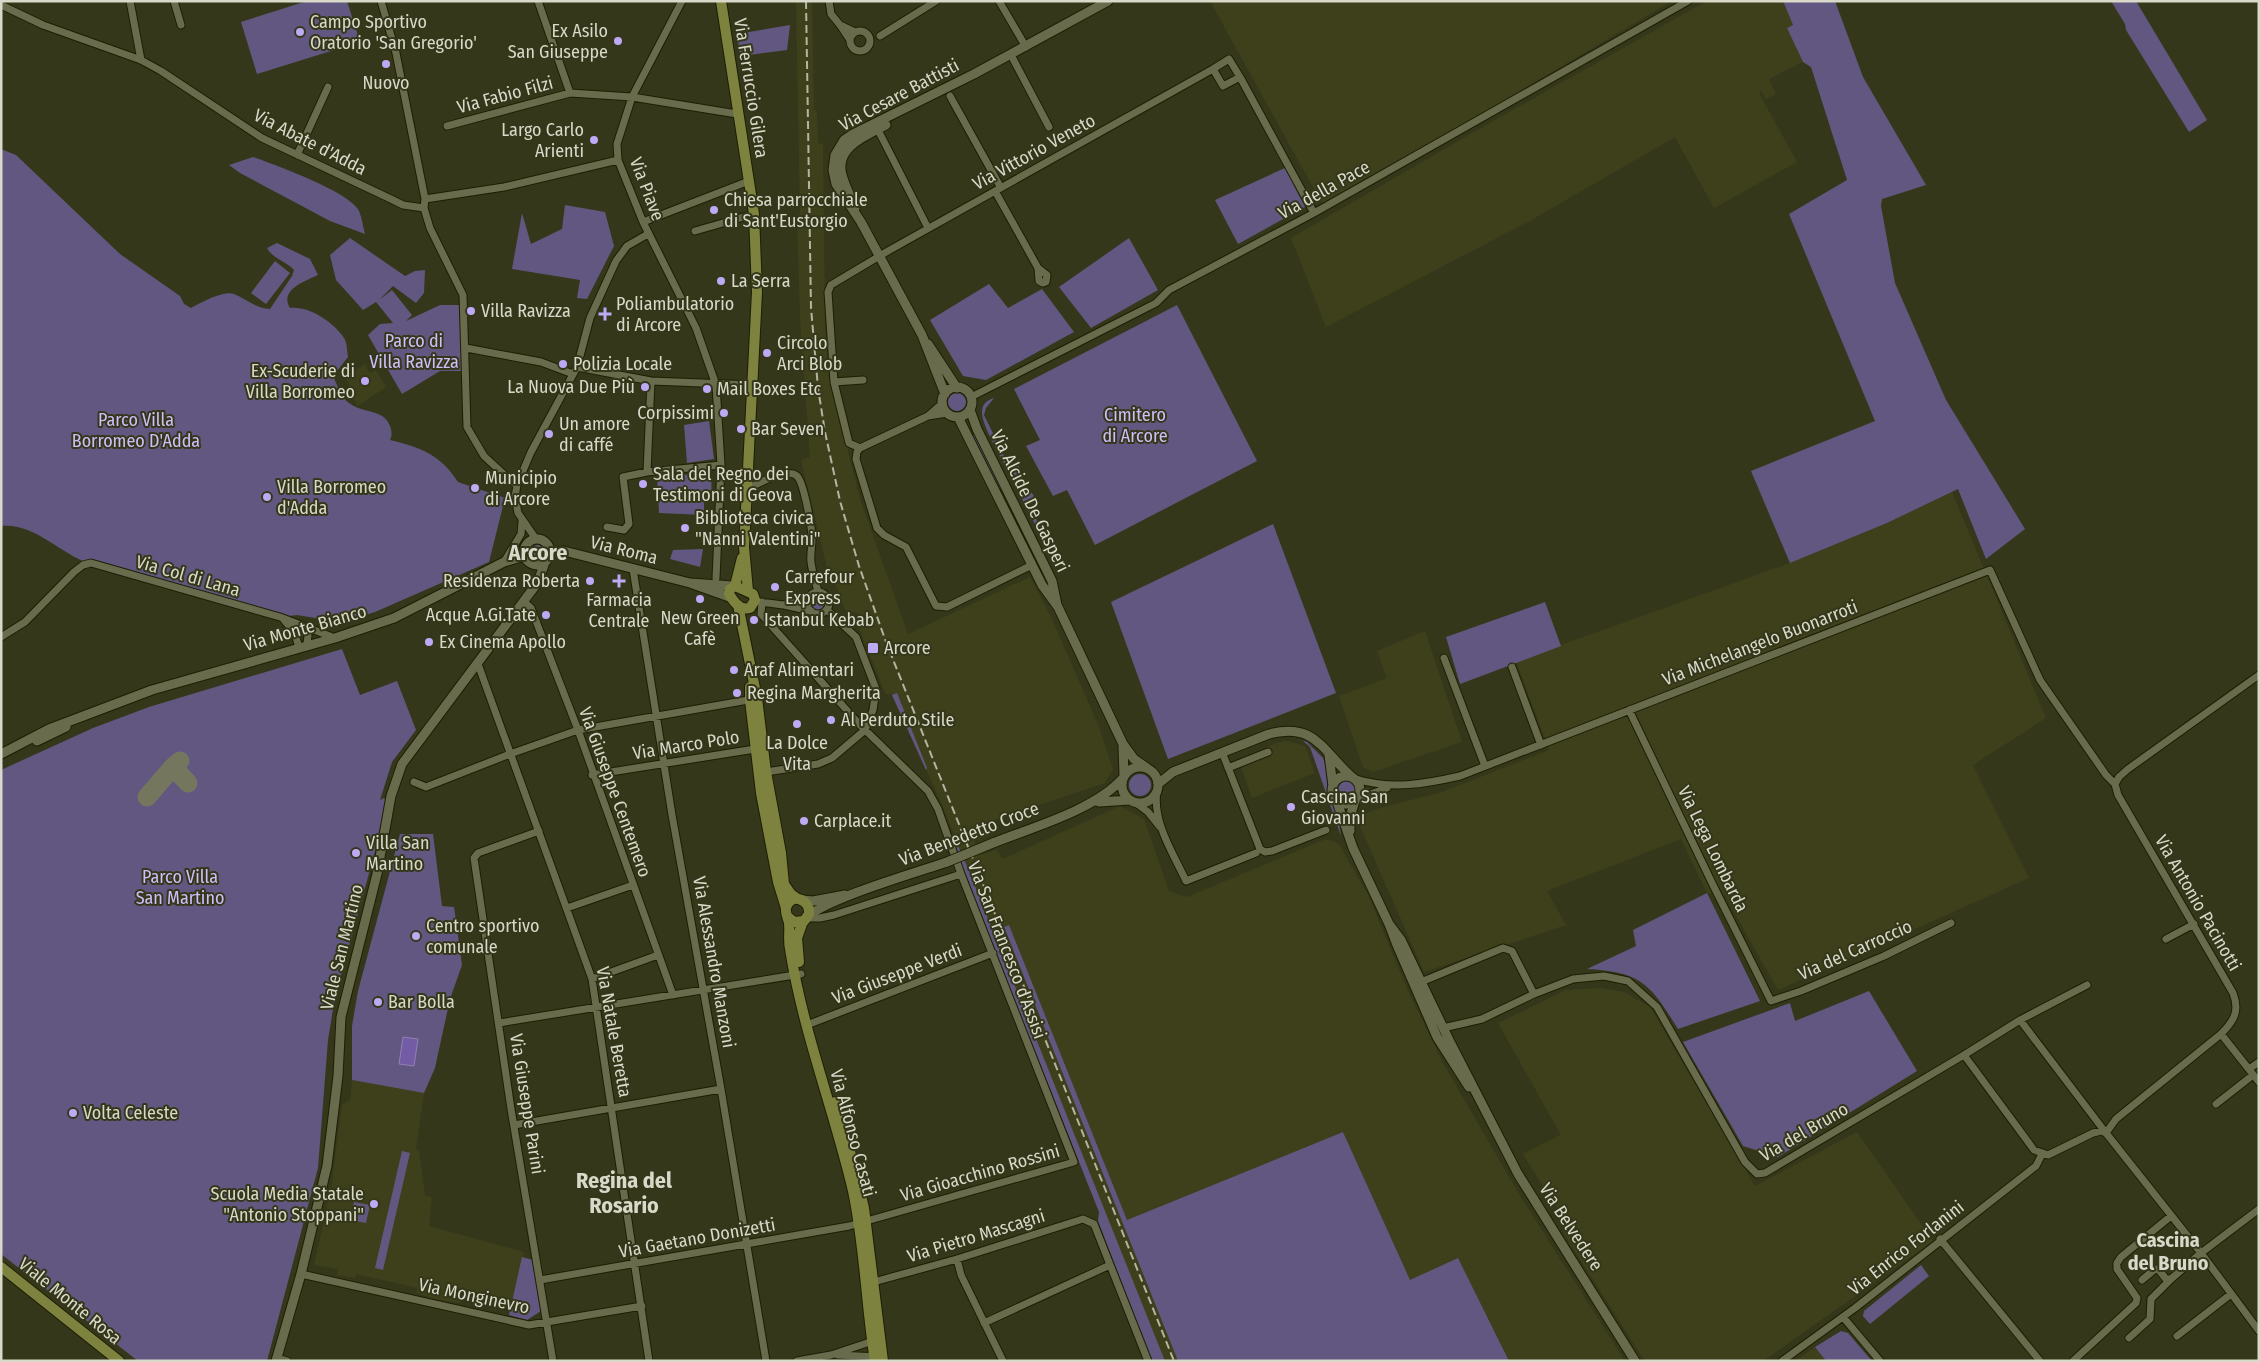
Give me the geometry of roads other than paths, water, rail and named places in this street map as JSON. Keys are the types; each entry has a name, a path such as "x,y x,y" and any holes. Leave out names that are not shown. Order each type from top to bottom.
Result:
{"main road":[{"name":"Via Ferruccio Gilera","path":"721,1 737,114 749,180"},
{"path":"748,591 744,547 757,292 754,214 749,180"},
{"path":"734,586 753,594 747,603 729,592 734,586 744,547"},
{"name":"Via Alfonso Casati","path":"747,603 755,749 778,882 787,912 789,945 848,1143 861,1222 879,1359"},
{"name":"Via Alfonso Casati","path":"753,699 781,853 784,884 790,894 800,899"},
{"path":"800,899 809,908 805,920 795,922 787,912 790,902 800,899"},
{"name":"Via Alfonso Casati","path":"805,920 798,930 796,942 798,974 813,1050 861,1222"},
{"name":"Viale Monte Rosa","path":"1,1267 119,1361"}],"street":[{"path":"130,1 141,60"},
{"path":"174,1 181,25"},
{"path":"380,1 396,53 425,199 424,208 430,228 463,295 467,426 484,456 511,481 517,484"},
{"path":"538,1 570,93"},
{"name":"Via Piave","path":"682,1 632,97 617,144 618,160 643,222 696,328 716,385 721,465 716,578"},
{"path":"829,1 831,14 850,40 851,46 859,51 866,49 869,40 864,31 855,32 840,25"},
{"path":"869,40 880,36 936,1"},
{"path":"999,1 1026,47"},
{"name":"Via Cesare Battisti","path":"879,256 835,180 833,165 853,134 876,126 1026,47 1108,1"},
{"name":"Via della Pace","path":"971,397 1156,303 1169,290 1314,213 1688,1"},
{"name":"Via Abate d'Adda","path":"1,5 42,25 141,60 262,138 403,205 424,208"},
{"path":"850,40 855,32"},
{"path":"1011,55 1049,127"},
{"name":"Via Vittorio Veneto","path":"879,256 1229,59 1240,77"},
{"path":"1213,69 1223,86 1240,77 1314,213"},
{"path":"298,156 328,87"},
{"name":"Via Fabio Filzi","path":"447,126 570,93 632,97 737,114"},
{"path":"950,96 1038,268"},
{"path":"876,126 928,228"},
{"path":"425,199 504,187 618,160"},
{"path":"643,222 749,180"},
{"path":"695,231 754,214"},
{"path":"536,539 526,546 525,556 528,561 534,564 546,562 550,552 546,542 536,539 522,521 515,506 517,484 531,452 575,370 590,318 616,261 627,246 648,234"},
{"path":"860,448 849,443 834,382 828,292 829,287 879,256 922,335 946,394"},
{"path":"922,335 944,365 957,388"},
{"path":"466,348 575,370 652,381 753,385"},
{"path":"834,382 863,380"},
{"path":"647,472 652,381"},
{"path":"928,416 942,403 946,394 957,388 965,390 971,397 970,410 958,417 947,413 928,416 860,448 857,452 856,459 877,528 884,535 906,547 936,606 947,607 1032,566"},
{"path":"942,403 947,413"},
{"name":"Via Alcide De Gasperi","path":"970,410 1047,571 1055,589 1058,607"},
{"name":"Via Alcide De Gasperi","path":"958,417 1044,589 1058,607 1122,744 1125,757 1124,777"},
{"path":"607,527 624,530 628,524 623,477 647,472 721,465"},
{"path":"690,583 747,603 783,605 821,614 827,610 829,604 827,598 818,592 811,561 812,537 802,485 797,476 790,473 782,474 759,482 747,490"},
{"path":"504,562 521,534 522,521"},
{"name":"Via Roma","path":"550,552 564,551 690,583"},
{"name":"Via Monte Bianco","path":"1,754 52,735 88,715 152,690 335,638 394,618 504,562 525,556"},
{"name":"Viale San Martino","path":"276,1359 301,1274 327,1166 336,1094 344,997 377,874 395,780 402,764 538,582 546,562"},
{"name":"Via Col di Lana","path":"1,637 25,622 74,572 88,563 280,617 335,638"},
{"path":"534,564 538,582"},
{"name":"Via Alessandro Manzoni","path":"633,569 656,716 766,1361"},
{"name":"Via Michelangelo Buonarroti","path":"1354,778 1381,786 1394,786 1432,782 1460,776 1990,570"},
{"name":"Via Antonio Pacinotti","path":"1990,570 2040,680 2106,775 2115,784 2118,795 2194,924 2236,1002 2234,1018 2221,1034 2116,1119 2106,1133"},
{"path":"690,583 734,586"},
{"path":"783,605 808,598 818,592"},
{"path":"808,598 807,604 811,611"},
{"name":"Via Giuseppe Centemero","path":"524,602 531,608 578,730 592,775 673,995"},
{"name":"Via San Francesco d'Assisi","path":"747,603 761,614 865,730 928,791 947,829 960,874 993,953 1074,1162"},
{"path":"766,772 818,764 832,758 865,730 874,710 876,689 856,637 827,610"},
{"path":"280,617 291,628 303,646 309,639 305,627"},
{"path":"1444,658 1485,766"},
{"name":"Via Natale Beretta","path":"478,664 592,979 598,1007 649,1361"},
{"path":"1512,668 1541,745"},
{"path":"2115,784 2119,777 2128,769 2259,675"},
{"path":"414,782 426,787 578,730 753,699"},
{"name":"Via Lega Lombarda","path":"1629,710 1712,885 1771,1001"},
{"path":"1133,802 1148,802 1158,787 1173,772 1282,730 1310,735 1323,746 1329,755 1354,778 1360,789 1356,800 1346,804 1336,799 1333,792 1329,755"},
{"name":"Via Alcide De Gasperi","path":"1122,744 1134,759 1148,769"},
{"name":"Via Marco Polo","path":"592,775 755,749"},
{"path":"1222,752 1260,849 1265,852 1272,851 1326,830"},
{"path":"1228,768 1268,752"},
{"path":"1161,827 1148,812 1123,793 1124,777 1131,769 1140,767 1173,772"},
{"path":"1148,769 1155,774 1158,787 1156,799 1161,827 1186,881 1256,853"},
{"name":"Via Benedetto Croce","path":"805,920 815,911 853,894 947,862 1096,802 1113,790 1124,777"},
{"path":"1333,786 1341,777 1354,778"},
{"name":"Via Michelangelo Buonarroti","path":"1356,800 1376,790 1394,786"},
{"name":"Via Belvedere","path":"1336,799 1350,838 1437,1037 1454,1066 1483,1108"},
{"name":"Via Belvedere","path":"1350,838 1350,821 1356,800"},
{"name":"Via Benedetto Croce","path":"1096,802 1133,802"},
{"name":"Via Giuseppe Parini","path":"539,831 478,853 474,858 514,1125 554,1361"},
{"path":"805,920 834,915 960,874"},
{"path":"567,908 633,885"},
{"name":"Via Benedetto Croce","path":"800,899 813,901 853,894"},
{"name":"Via del Carroccio","path":"1771,1001 1794,994 1874,960 1951,923"},
{"name":"Via Belvedere","path":"1389,924 1401,940 1483,1108 1525,1185 1636,1361"},
{"path":"2166,939 2194,924"},
{"path":"1422,982 1503,948 1512,951 1534,994"},
{"name":"Via Giuseppe Verdi","path":"812,1023 993,953"},
{"path":"592,979 658,955"},
{"name":"Via Belvedere","path":"1407,968 1416,979 1422,982"},
{"path":"499,1023 798,974"},
{"name":"Via del Bruno","path":"1443,1028 1482,1019 1534,994 1573,979 1599,976 1624,979 1657,1007 1745,1162 1757,1174 1766,1173 1964,1055"},
{"path":"2087,984 2020,1020 1964,1055 2034,1150 2048,1155 2093,1133 2101,1131 2106,1133"},
{"path":"1421,999 1437,1025 1443,1028 1441,1035 1454,1066"},
{"path":"2020,1020 2201,1253 2259,1331"},
{"path":"2221,1034 2259,1082"},
{"path":"2216,1104 2251,1072 2259,1062"},
{"path":"514,1125 721,1089"},
{"name":"Via Enrico Forlanini","path":"1782,1361 1842,1317 2036,1166 2042,1154"},
{"name":"Via Gioacchino Rossini","path":"861,1222 1074,1162"},
{"path":"2129,1338 2150,1319 2151,1299 2170,1280 2201,1253 2259,1209"},
{"path":"2073,1361 2136,1303 2137,1298 2117,1269 2116,1263 2121,1256 2171,1216"},
{"name":"Via Pietro Mascagni","path":"869,1283 957,1259 1083,1218 1094,1224 1110,1265"},
{"name":"Via Gaetano Donizetti","path":"540,1280 746,1245 861,1222"},
{"path":"1940,1239 2040,1361"},
{"path":"957,1259 962,1275 1003,1361"},
{"path":"984,1323 1110,1265 1148,1361"},
{"path":"2142,1280 2155,1270 2159,1270 2170,1280"},
{"name":"Via Monginevro","path":"301,1274 530,1326 547,1321 642,1306"},
{"path":"2177,1336 2231,1294"},
{"path":"1842,1317 1880,1361"},
{"path":"797,1361 831,1355 876,1341"},
{"path":"831,1355 879,1359"},
{"path":"276,1359 287,1361"}],"railway":[{"path":"806,1 811,308 818,388 825,432 840,501 859,566 886,642 1174,1361"}],"place":[{"name":"Campo Sportivo Oratorio 'San Gregorio'","path":"300,32"},
{"name":"Ex Asilo San Giuseppe","path":"618,41"},
{"name":"Nuovo","path":"386,64"},
{"name":"Largo Carlo Arienti","path":"594,140"},
{"name":"Chiesa parrocchiale di Sant'Eustorgio","path":"714,210"},
{"name":"La Serra","path":"721,281"},
{"name":"Villa Ravizza","path":"471,311"},
{"name":"Poliambulatorio di Arcore","path":"605,314"},
{"name":"Circolo Arci Blob","path":"767,353"},
{"name":"Polizia Locale","path":"563,364"},
{"name":"Ex-Scuderie di Villa Borromeo","path":"365,381"},
{"name":"La Nuova Due Più","path":"645,387"},
{"name":"Mail Boxes Etc","path":"707,389"},
{"name":"Corpissimi","path":"724,413"},
{"name":"Bar Seven","path":"741,429"},
{"name":"Un amore di caffé","path":"549,434"},
{"name":"Sala del Regno dei Testimoni di Geova","path":"643,484"},
{"name":"Municipio di Arcore","path":"475,488"},
{"name":"Villa Borromeo d'Adda","path":"267,497"},
{"name":"Biblioteca civica \"Nanni Valentini\"","path":"685,528"},
{"name":"Residenza Roberta","path":"590,581"},
{"name":"Farmacia Centrale","path":"619,581"},
{"name":"Carrefour Express","path":"775,587"},
{"name":"New Green Cafè","path":"700,599"},
{"name":"Acque A.Gi.Tate","path":"546,615"},
{"name":"Istanbul Kebab","path":"754,620"},
{"name":"Ex Cinema Apollo","path":"429,642"},
{"name":"Arcore","path":"873,648"},
{"name":"Araf Alimentari","path":"734,670"},
{"name":"Regina Margherita","path":"737,693"},
{"name":"Al Perduto Stile","path":"831,720"},
{"name":"La Dolce Vita","path":"797,724"},
{"name":"Cascina San Giovanni","path":"1291,807"},
{"name":"Carplace.it","path":"804,821"},
{"name":"Villa San Martino","path":"356,853"},
{"name":"Centro sportivo comunale","path":"416,936"},
{"name":"Bar Bolla","path":"378,1002"},
{"name":"Volta Celeste","path":"73,1113"},
{"name":"Scuola Media Statale \"Antonio Stoppani\"","path":"374,1204"}],"district":[{"name":"Arcore","path":"538,552"},
{"name":"Regina del Rosario","path":"624,1192"},
{"name":"Cascina del Bruno","path":"2168,1252"}],"park label":[{"name":"Parco di Villa Ravizza","path":"414,351"},
{"name":"Cimitero di Arcore","path":"1135,425"},
{"name":"Parco Villa Borromeo D'Adda","path":"136,430"},
{"name":"Parco Villa San Martino","path":"180,888"}]}
